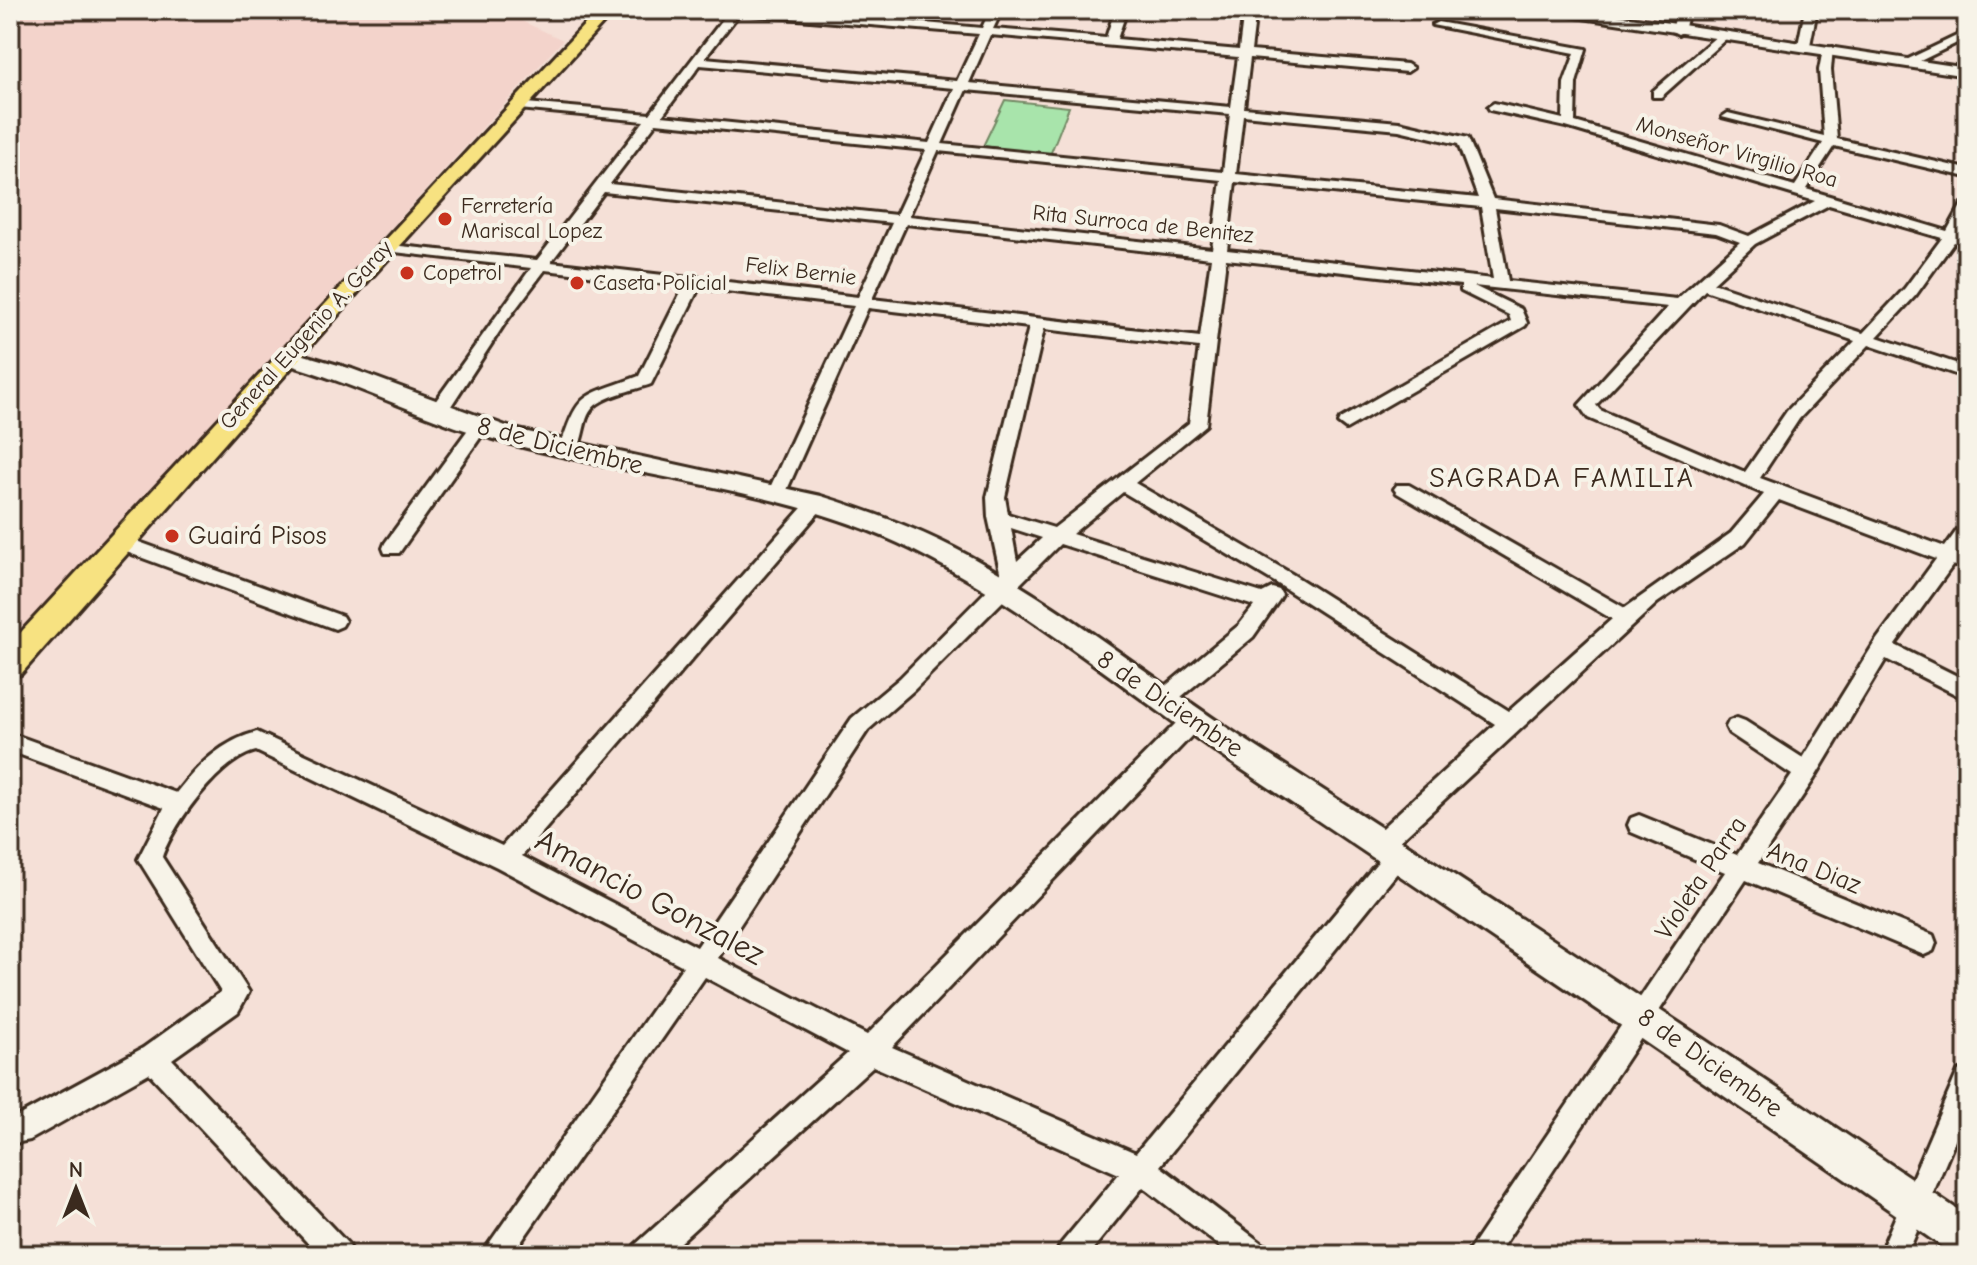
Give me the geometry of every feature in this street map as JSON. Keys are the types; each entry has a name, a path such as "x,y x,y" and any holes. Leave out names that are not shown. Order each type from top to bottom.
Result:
{"main road":[{"name":"General Eugenio A. Garay","path":"10,665 386,247 519,105 599,12"},
{"name":"8 de Diciembre","path":"287,357 317,364 478,428 777,492 859,516 1007,584 1192,721 1642,1015 1967,1240"}],"street":[{"path":"435,413 467,376 473,357 542,264 737,10 867,16 985,33 1407,68"},
{"path":"777,492 996,10"},
{"path":"1110,44 1121,10"},
{"path":"495,1255 701,962 860,724 907,684 1056,536 1197,425 1250,10"},
{"path":"1556,10 1678,31 1804,45 1966,72 1967,97"},
{"path":"1678,31 1683,10"},
{"path":"1804,45 1811,10"},
{"path":"1438,25 1581,51 1570,83 1569,124"},
{"path":"1908,62 1967,34"},
{"path":"1657,94 1722,37"},
{"path":"1799,190 1831,141 1825,70 1829,49"},
{"path":"697,61 1399,126 1463,141 1487,203 1502,287"},
{"path":"519,105 1694,225 1750,241"},
{"name":"Monseñor Virgilio Roa","path":"1494,107 1569,124 1960,239"},
{"path":"1728,117 1967,173"},
{"name":"Rita Surroca de Benitez","path":"600,187 1680,304"},
{"path":"1829,199 1750,241 1680,304 1587,405 1594,414 1776,492 1959,560"},
{"path":"1748,480 1768,459 1775,440 1793,415 1869,340 1960,239 1967,207"},
{"name":"Felix Bernie","path":"386,247 695,280 1209,343"},
{"path":"569,449 581,410 590,401 645,380 695,280"},
{"path":"1346,423 1519,323 1516,312 1449,280"},
{"path":"1702,284 1967,373"},
{"path":"1007,584 996,497 1038,323"},
{"path":"392,548 478,428"},
{"path":"1123,484 1285,579 1509,722"},
{"path":"1403,489 1627,618"},
{"path":"1070,1255 1143,1170 1389,850 1509,722 1627,618 1695,564 1738,538 1776,492"},
{"path":"505,859 815,505"},
{"path":"997,517 1266,602"},
{"name":"Violeta Parra","path":"1480,1255 1806,772 1882,648 1959,560 1967,531"},
{"path":"120,542 335,621"},
{"path":"1163,700 1246,631 1285,579"},
{"path":"1882,648 1967,691"},
{"path":"645,1255 870,1051 1192,721"},
{"path":"1737,727 1806,772"},
{"name":"Amancio Gonzalez","path":"152,1057 229,1003 236,992 150,859 152,846 180,804 233,748 246,741 257,741 505,859 870,1051 1143,1170 1254,1255"},
{"path":"10,742 180,804"},
{"name":"Ana Diaz","path":"1639,825 1924,943"},
{"path":"10,1130 20,1130 152,1057 339,1255"},
{"path":"1893,1255 1967,1080"}],"shaded area":[{"path":"10,10 498,10 563,40 10,644"}],"green space":[{"path":"1005,100 1069,107 1050,155 983,146"}],"place":[{"name":"Ferretería Mariscal Lopez","path":"445,219"},
{"name":"Copetrol","path":"407,273"},
{"name":"Caseta Policial","path":"577,283"},
{"name":"Guairá Pisos","path":"172,536"}],"district":[{"name":"SAGRADA FAMILIA","path":"1562,478"}]}
